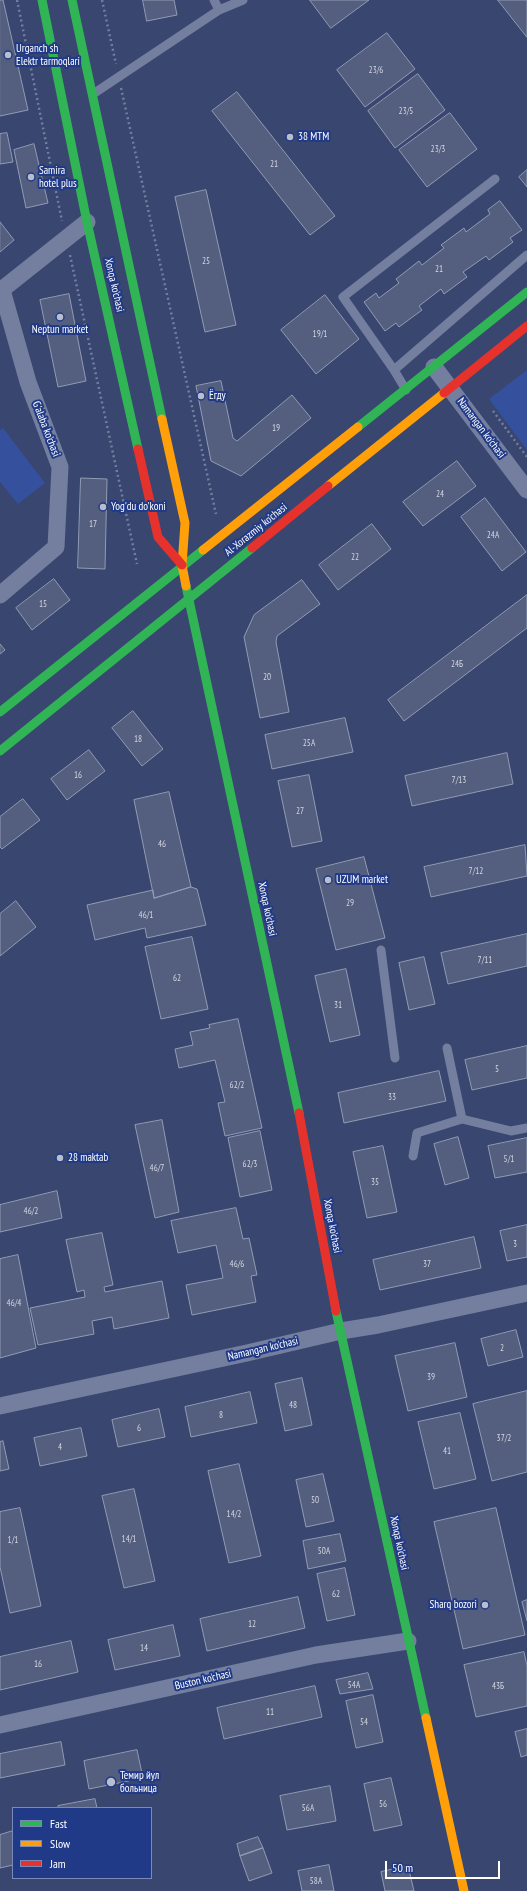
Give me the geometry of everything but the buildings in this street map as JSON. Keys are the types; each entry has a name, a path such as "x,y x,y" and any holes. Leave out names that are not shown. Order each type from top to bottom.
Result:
{"main road":[{"name":"Xonqa ko'chasi","path":"42,0 87,222 158,537 182,565"},
{"name":"Xonqa ko'chasi","path":"72,0 185,523 182,565 188,600 292,1078 341,1331 464,1891"},
{"name":"Al-Xorazmiy ko’chasi","path":"0,712 182,565 406,390 527,292"},
{"name":"Al-Xorazmiy ko’chasi","path":"0,751 527,326"}],"street":[{"name":"G'alaba ko'chasi","path":"0,596 56,547 60,467 28,382 1,291 87,222"},
{"name":"Namangan ko'chasi","path":"434,367 452,388 527,490"},
{"name":"Namangan ko'chasi","path":"0,1406 341,1331 378,1325 527,1293"},
{"name":"Buston ko'chasi","path":"0,1725 316,1655 408,1641"}],"lane":[{"path":"214,0 219,10"},
{"path":"93,94 219,10 243,0"},
{"path":"406,390 394,370 343,297 495,179"},
{"path":"394,370 527,254"},
{"path":"381,950 395,1058"},
{"path":"447,1048 462,1120"},
{"path":"413,1156 417,1133 462,1120 511,1131 527,1128"}],"path":[{"path":"17,0 66,239 137,564"},
{"path":"102,0 216,514"},
{"path":"493,411 527,457"}],"shaded area":[{"path":"527,370 527,450 489,399"},
{"path":"3,428 45,483 18,504 0,482 0,430"}],"traffic: fast":[{"path":"42,0 87,222 138,449"},
{"path":"72,0 162,419"},
{"path":"358,427 527,292"},
{"path":"0,751 252,548"},
{"path":"0,712 203,550"},
{"path":"186,586 299,1113"},
{"path":"336,1311 426,1718"}],"traffic: slow":[{"path":"328,486 444,393"},
{"path":"162,419 185,523 182,565 186,586"},
{"path":"203,550 358,427"},
{"path":"426,1718 464,1891"}],"traffic: jam":[{"path":"444,393 527,326"},
{"path":"138,449 158,537 182,565"},
{"path":"252,548 328,486"},
{"path":"299,1113 336,1311"}],"place":[{"name":"Urganch sh Elektr tarmoqlari","path":"8,55"},
{"name":"38 MTM","path":"290,137"},
{"name":"Samira hotel plus","path":"31,177"},
{"name":"Neptun market","path":"60,317"},
{"name":"Ёгду","path":"201,396"},
{"name":"Yog'du do'koni","path":"103,507"},
{"name":"UZUM market","path":"328,880"},
{"name":"28 maktab","path":"60,1158"},
{"name":"Sharq bozori","path":"485,1605"},
{"name":"Темир йул больница","path":"111,1782"}]}
